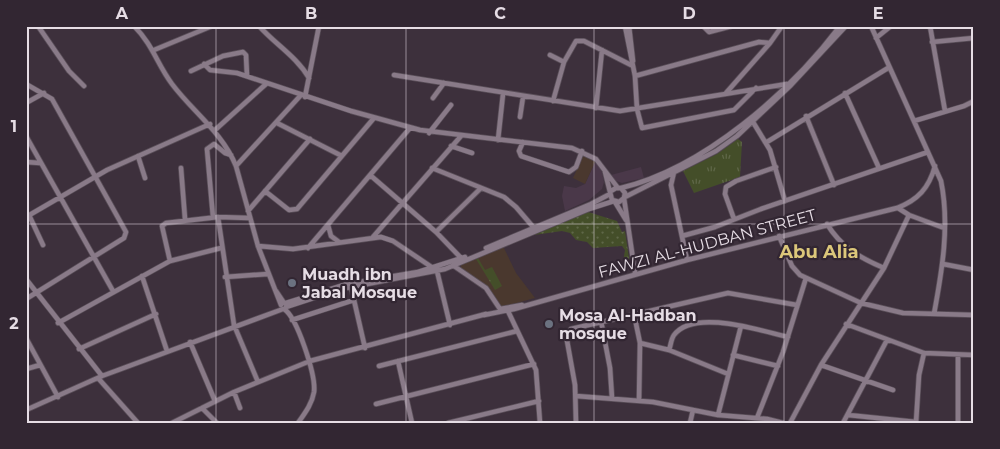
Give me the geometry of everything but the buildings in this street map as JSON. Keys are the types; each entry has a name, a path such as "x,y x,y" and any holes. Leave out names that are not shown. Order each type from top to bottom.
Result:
{"street":[{"path":"38,26 69,71 84,86"},
{"path":"134,26 154,50 172,84 215,130 231,154 236,166 249,218 268,274 292,320 310,361 314,393 309,407 298,423"},
{"path":"154,50 212,26"},
{"path":"259,26 274,43 300,65 309,78"},
{"path":"236,166 303,96 309,78 319,26"},
{"path":"627,26 633,70"},
{"path":"702,26 707,32 732,26"},
{"path":"726,94 770,43 782,26"},
{"path":"26,410 100,377 166,351 347,284 454,266 591,204 611,192 647,180 714,146 750,119 788,84 840,26"},
{"path":"284,306 351,287 435,269 598,205 621,201 727,144 791,85 846,26"},
{"path":"870,26 935,166 943,190 943,264 934,314"},
{"path":"876,38 891,26"},
{"path":"930,26 945,111"},
{"path":"932,42 974,38"},
{"path":"553,101 564,62 578,40 584,41 631,65"},
{"path":"635,76 762,41 770,43"},
{"path":"630,43 631,65 635,76 641,127 651,127 734,110 742,105 756,88"},
{"path":"596,108 602,50"},
{"path":"191,71 223,56 243,52 246,56 247,76"},
{"path":"550,55 564,62"},
{"path":"204,64 210,70 247,76 303,96 410,128 460,136 564,146 582,151 592,156 620,188 624,198 635,273"},
{"path":"767,142 806,116 888,68"},
{"path":"394,75 503,94 620,111 788,84"},
{"path":"433,98 444,83"},
{"path":"26,84 52,99 126,232 124,238 26,299"},
{"path":"215,130 266,84"},
{"path":"26,103 44,93"},
{"path":"846,93 879,168"},
{"path":"498,140 503,94"},
{"path":"520,117 524,97"},
{"path":"914,120 974,102"},
{"path":"429,132 451,105"},
{"path":"806,116 834,185"},
{"path":"266,192 289,210 295,210 340,155 374,118"},
{"path":"753,122 767,142 785,201"},
{"path":"277,123 340,155"},
{"path":"43,245 28,216 96,176 210,124"},
{"path":"308,248 410,128"},
{"path":"26,136 113,291"},
{"path":"373,237 460,136"},
{"path":"248,211 310,139"},
{"path":"523,142 519,151 521,156 569,172 576,166 582,151"},
{"path":"231,154 225,153 214,144 207,149 225,277 234,325 258,382"},
{"path":"451,146 472,153"},
{"path":"682,236 715,227 928,152"},
{"path":"138,156 145,178"},
{"path":"26,162 40,163"},
{"name":"FAWZI AL-HUDBAN STREET","path":"172,423 234,392 310,361 524,305 635,273 827,224 898,208 922,193 932,177 935,166"},
{"path":"603,167 614,202 628,223"},
{"path":"734,219 725,194 726,187 736,181 776,167"},
{"path":"181,168 185,219"},
{"path":"432,168 508,200 535,229"},
{"path":"674,172 671,185 686,260"},
{"path":"370,175 436,232 462,259"},
{"path":"662,178 671,185"},
{"path":"436,232 482,188"},
{"path":"898,208 909,215 944,228"},
{"path":"790,423 821,365 884,268 909,215"},
{"path":"170,260 162,226 166,223 185,219 216,217 249,218"},
{"path":"827,224 836,238 850,251 884,268"},
{"path":"328,225 332,236 339,242"},
{"path":"779,236 792,266 806,278 861,303 892,312 974,315"},
{"path":"258,246 288,250 373,237 393,241 435,269 450,324"},
{"path":"58,323 170,260 221,248"},
{"path":"943,264 974,270"},
{"path":"454,266 486,288 512,317"},
{"path":"225,277 268,274"},
{"path":"142,276 156,314 166,351"},
{"path":"757,418 778,366 806,278"},
{"path":"26,279 58,323 138,423"},
{"path":"351,287 364,348"},
{"path":"576,423 576,396 566,333 576,327 728,293 746,294 797,305"},
{"path":"292,320 354,300"},
{"name":"FAWZI AL-HUDBAN STREET","path":"504,309 514,309 524,305"},
{"path":"504,309 534,364 540,423"},
{"path":"513,324 514,309"},
{"path":"79,349 156,314"},
{"path":"634,314 640,344 639,401"},
{"path":"601,321 610,368 612,398"},
{"path":"669,350 675,334 686,327 719,322 788,337"},
{"path":"846,324 924,353 958,356 974,355"},
{"path":"718,415 741,326"},
{"path":"379,366 517,331"},
{"path":"26,338 58,397"},
{"path":"842,423 887,340"},
{"path":"190,342 215,401"},
{"path":"640,344 669,350 728,374"},
{"path":"848,415 916,422 919,375 924,353"},
{"path":"732,355 778,366"},
{"path":"958,356 958,423"},
{"path":"398,361 412,423"},
{"path":"376,404 534,364"},
{"path":"26,369 40,365"},
{"path":"821,365 894,390"},
{"path":"234,392 240,408"},
{"path":"576,396 639,401 718,415 757,418 783,423"},
{"path":"448,423 539,401"},
{"path":"202,408 217,423"},
{"path":"690,423 694,410"}],"shaded area":[{"path":"584,154 596,160 585,184 573,178"},
{"path":"596,160 602,172 604,182 602,189 589,200 565,211 562,196 564,186 576,188 585,184"},
{"path":"641,167 644,178 622,183 616,181 611,175"},
{"path":"503,246 516,273 535,298 502,307 487,286 461,269 461,263"}],"green space":[{"path":"738,139 742,142 740,177 694,193 683,171 717,154"},
{"path":"588,212 617,221 622,232 625,231 629,258 627,266 622,269 625,250 622,246 593,248 587,242 576,240 570,233 562,231 534,235"},
{"path":"478,258 485,270 492,267 502,286 495,290 476,259"}],"place":[{"name":"Muadh ibn Jabal Mosque","path":"292,283"},
{"name":"Mosa Al-Hadban mosque","path":"549,324"}],"district":[{"name":"Abu Alia","path":"819,252"}]}
